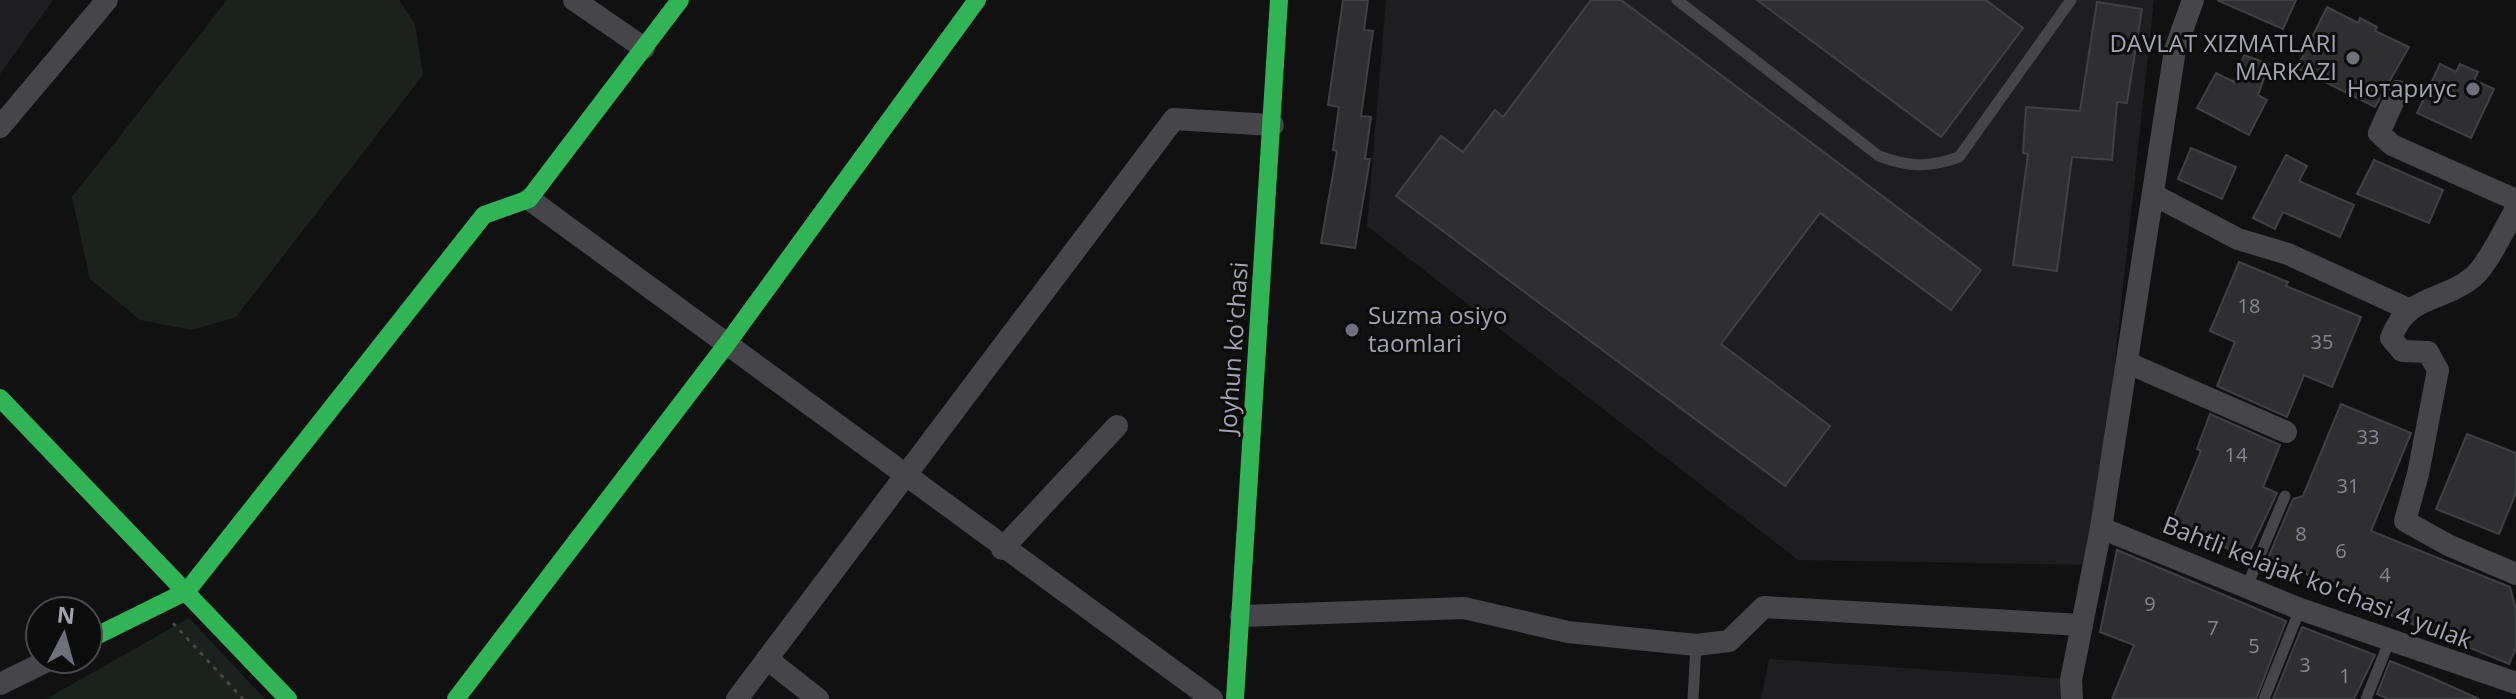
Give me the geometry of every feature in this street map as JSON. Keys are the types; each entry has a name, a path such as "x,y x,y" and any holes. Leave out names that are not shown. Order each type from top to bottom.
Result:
{"street":[{"path":"0,127 107,0"},
{"path":"574,0 644,48"},
{"path":"104,632 187,591 484,215 529,199 680,0"},
{"path":"456,699 726,345 977,0"},
{"name":"Joyhun ko'chasi","path":"1235,699 1279,0"},
{"path":"2072,699 2071,680 2101,528 2175,50 2193,0"},
{"path":"2398,91 2379,133 2392,145 2516,200"},
{"path":"737,699 1174,119 1273,125"},
{"path":"2154,195 2238,239 2288,254 2408,309"},
{"path":"529,199 1002,549 1212,699"},
{"path":"2516,209 2474,277 2408,309 2398,320 2391,338 2402,351 2428,352 2438,370 2418,474 2405,521 2448,545 2516,574"},
{"path":"2128,363 2286,432"},
{"path":"0,398 288,699"},
{"path":"1002,549 1117,426"},
{"name":"Bahtli kelajak ko'chasi 4 yulak","path":"2101,528 2300,609 2516,683"},
{"path":"1241,616 1464,608 1568,632 1696,645 1729,641 1764,607 2082,625"},
{"path":"767,659 818,699"},
{"path":"0,684 24,672"}],"lane":[{"path":"1677,0 1879,156 1905,166 1936,166 1959,157 2071,0"},
{"path":"2247,586 2285,496"},
{"path":"2264,699 2300,609"},
{"path":"2366,699 2389,642"},
{"path":"1693,699 1696,645"}],"path":[{"path":"156,606 243,699"}],"shaded area":[{"path":"0,0 53,0 0,74"},
{"path":"227,0 399,0 415,24 423,75 236,317 192,330 140,320 90,279 72,197"},
{"path":"1386,0 2154,0 2093,565 1798,560 1367,226"},
{"path":"189,618 265,699 46,699 88,675 104,675 104,666"},
{"path":"1769,659 2066,679 2064,699 1761,699"}],"building":[{"path":"1343,0 1368,0 1364,30 1373,31 1361,116 1371,117 1365,159 1370,159 1355,248 1321,243 1337,151 1333,150 1339,107 1328,105"},
{"path":"1591,0 1621,0 1981,270 1951,310 1820,213 1721,344 1830,426 1785,486 1396,196 1441,136 1463,152 1495,110 1503,117"},
{"path":"1757,0 1986,0 2023,28 1941,137"},
{"path":"2217,0 2296,0 2283,29"},
{"path":"2097,2 2142,9 2127,103 2117,102 2112,160 2072,157 2057,271 2013,265 2028,154 2023,153 2026,107 2080,111"},
{"name":"DAVLAT XIZMATLARI MARKAZI","path":"2327,7 2358,23 2360,18 2377,27 2375,31 2409,47 2375,107 2297,68"},
{"path":"2244,55 2269,64 2258,95 2267,100 2249,135 2197,108 2216,73 2234,82"},
{"path":"2440,64 2456,72 2460,64 2478,72 2474,80 2494,89 2471,138 2417,113"},
{"path":"2191,148 2236,167 2222,199 2178,179"},
{"path":"2286,155 2307,166 2299,181 2354,205 2340,237 2283,212 2275,229 2253,218"},
{"path":"2374,160 2443,190 2429,223 2357,194"},
{"path":"2239,262 2288,282 2286,286 2361,317 2332,387 2304,375 2287,417 2217,386 2235,342 2210,331"},
{"path":"2341,404 2411,433 2371,531 2510,587 2516,610 2516,648 2509,664 2356,601 2358,596 2268,558 2293,499 2303,496"},
{"path":"2210,414 2280,445 2263,487 2277,493 2247,557 2171,524 2201,451 2197,449"},
{"path":"2467,434 2516,453 2516,493 2499,534 2436,509"},
{"path":"2117,550 2286,621 2256,699 2112,699 2134,645 2100,632"},
{"path":"2302,627 2375,655 2354,699 2273,699"},
{"path":"2390,661 2479,699 2388,699 2377,694"}],"traffic: fast":[{"path":"104,632 187,591 484,215 529,199 680,0"},
{"path":"456,699 726,345 977,0"},
{"path":"1235,699 1279,0"},
{"path":"0,398 288,699"}],"place":[{"name":"DAVLAT XIZMATLARI MARKAZI","path":"2353,58"},
{"name":"Нотариус","path":"2473,89"},
{"name":"Suzma osiyo taomlari","path":"1352,330"}]}
